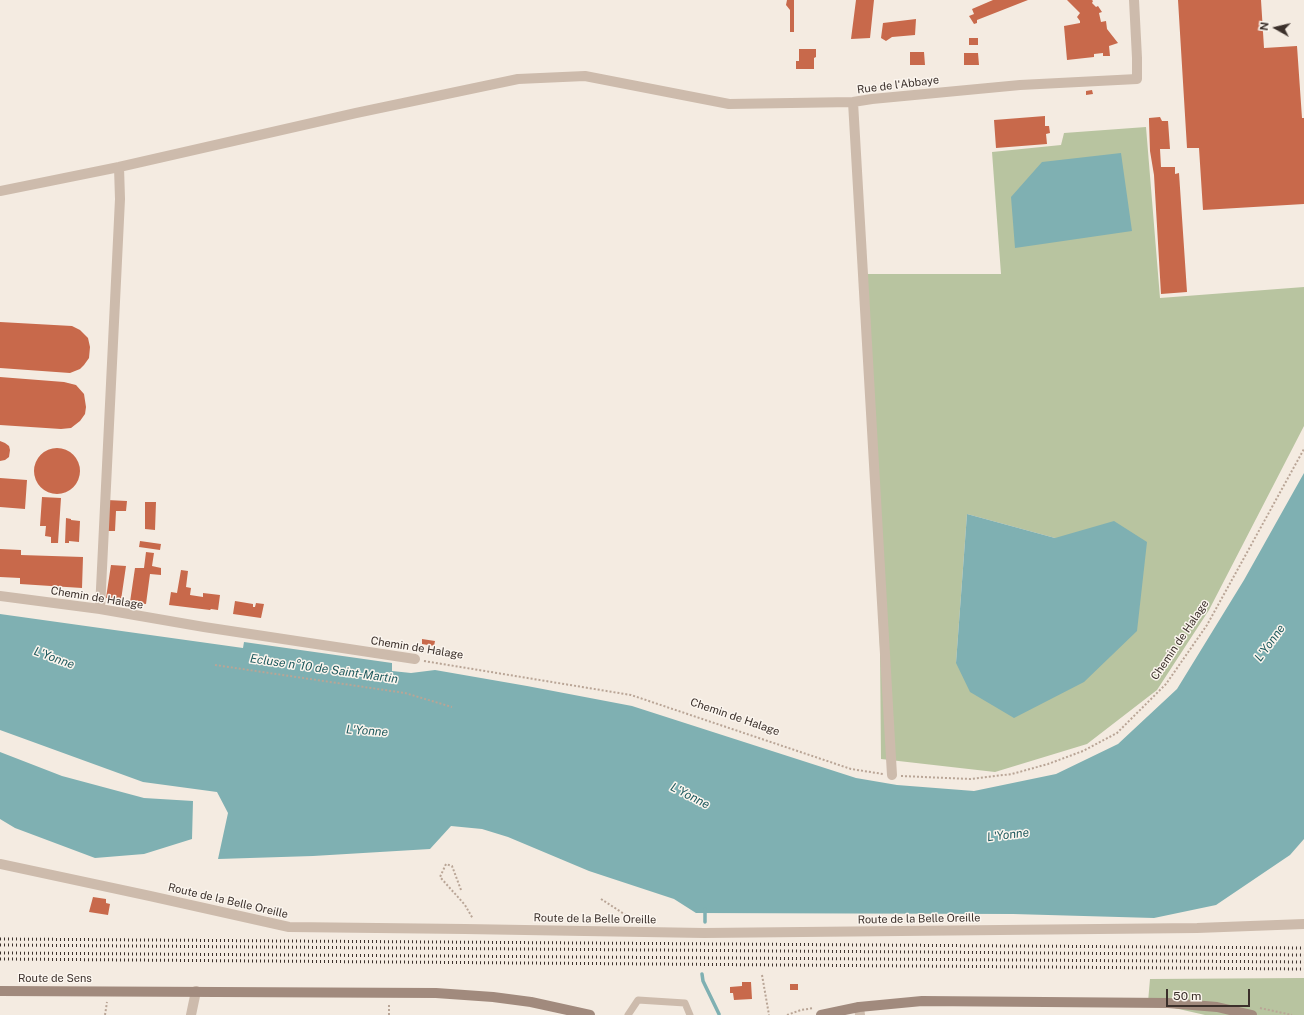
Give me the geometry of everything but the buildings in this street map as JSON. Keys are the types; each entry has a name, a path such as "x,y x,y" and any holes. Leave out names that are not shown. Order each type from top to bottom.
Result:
{"main road":[{"name":"Route de Sens","path":"0,991 389,992 493,996 531,1002 590,1015"},
{"path":"821,1015 860,1011 922,1001 1168,1003 1217,1008 1252,1015"}],"street":[{"name":"Rue de l'Abbaye","path":"0,191 119,167 518,79 585,76 729,104 853,102 1020,85 1137,79 1134,0"},
{"path":"853,102 892,775"},
{"path":"100,609 120,199 119,167"},
{"name":"Chemin de Halage","path":"0,596 100,609 204,628 415,659"},
{"name":"Route de la Belle Oreille","path":"0,864 289,927 704,933 1197,928 1304,924"},
{"path":"191,1015 196,991"}],"lane":[{"path":"628,1015 638,1000 684,1003 690,1015"}],"path":[{"name":"Chemin de Halage","path":"415,659 631,695 851,769 892,775 970,779 1012,774 1048,764 1083,751 1117,733 1166,684 1207,626 1304,449"},
{"path":"215,665 405,693 452,707"},
{"path":"461,890 452,866 446,864 440,877 465,905 479,929"},
{"path":"601,899 653,932"},
{"path":"762,975 769,1015"}],"green space":[{"path":"1146,127 1160,298 1304,287 1304,426 1209,610 1157,690 1087,744 995,772 881,759 880,648 863,274 1001,274 992,152 1061,145 1064,133","holes":["967,514 1055,538 956,663"]},
{"path":"1304,978 1304,1015 1205,1015 1148,1002 1150,979"}],"water":[{"path":"1121,153 1132,231 1015,248 1011,197 1042,162"},
{"path":"1304,473 1304,839 1290,855 1216,905 1154,918 1013,914 696,913 674,899 589,871 508,837 482,829 451,826 430,849 313,856 218,859 228,813 217,792 143,782 0,730 0,614 243,648 244,642 392,663 392,671 411,673 435,670 527,686 632,706 856,778 897,785 974,791 1056,774 1118,744 1177,689 1244,580"},
{"path":"967,514 1055,538 1114,521 1147,542 1137,631 1084,682 1014,718 970,692 956,663"},
{"path":"0,752 62,776 144,798 193,801 192,839 144,854 95,858 15,828 0,819"}],"waterway":[{"path":"705,909 705,922"},
{"path":"702,974 703,981 719,1014"}],"railway":[{"path":"0,939 1304,948"},
{"path":"0,945 1304,955"},
{"path":"0,953 1304,962"},
{"path":"0,959 1304,969"}],"water label":[{"name":"L'Yonne","path":"1270,643"},
{"name":"L'Yonne","path":"54,658"},
{"name":"Ecluse n°10 de Saint-Martin","path":"324,669"},
{"name":"L'Yonne","path":"367,731"},
{"name":"L'Yonne","path":"690,796"},
{"name":"L'Yonne","path":"1008,835"}]}
